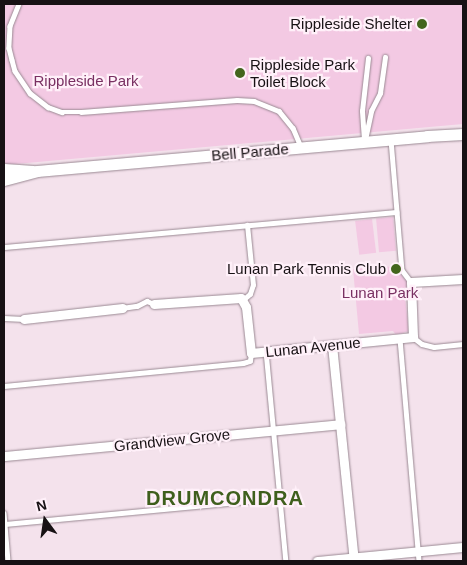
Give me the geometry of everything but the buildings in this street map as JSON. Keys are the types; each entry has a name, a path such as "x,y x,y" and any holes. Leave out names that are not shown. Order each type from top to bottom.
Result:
{"street":[{"name":"Bell Parade","path":"4,169 37,171 365,141 463,134"},
{"name":"Bell Parade","path":"4,180 37,171"},
{"path":"414,337 411,282 463,279"},
{"path":"154,304 236,297 243,300"},
{"name":"Lunan Avenue","path":"243,300 246,307 251,353 414,337"},
{"path":"24,319 122,308"},
{"path":"332,345 354,559"},
{"name":"Grandview Grove","path":"4,456 340,424"},
{"path":"317,561 354,559 463,547"}],"lane":[{"path":"19,4 10,26 9,48 15,71 30,93 48,107 62,112 81,112 254,101 278,111 293,128 301,147"},
{"path":"365,141 371,111 380,93 385,57"},
{"path":"365,141 362,131 362,111 368,58"},
{"path":"391,139 402,270 411,282"},
{"path":"4,247 396,212"},
{"path":"243,300 250,294 253,285 247,225"},
{"path":"122,308 137,306 147,301 154,304"},
{"path":"4,318 24,319"},
{"path":"414,337 422,344 434,347 463,344"},
{"path":"400,339 419,561"},
{"path":"266,351 286,561"},
{"path":"4,386 243,363 250,361 251,353"},
{"path":"5,524 280,498"},
{"path":"4,513 8,561"}],"green space":[{"name":"Rippleside Park","path":"4,4 463,4 463,124 4,165"},
{"path":"393,217 396,251 379,252 376,218"},
{"path":"372,219 376,253 359,255 355,221"},
{"name":"Lunan Park","path":"399,266 399,272 408,283 408,291 405,298 409,331 396,335 393,331 359,334 353,269"}],"place":[{"name":"Rippleside Shelter","path":"422,24"},
{"name":"Rippleside Park Toilet Block","path":"240,73"},
{"name":"Lunan Park Tennis Club","path":"396,269"}],"district":[{"name":"DRUMCONDRA","path":"225,498"}]}
